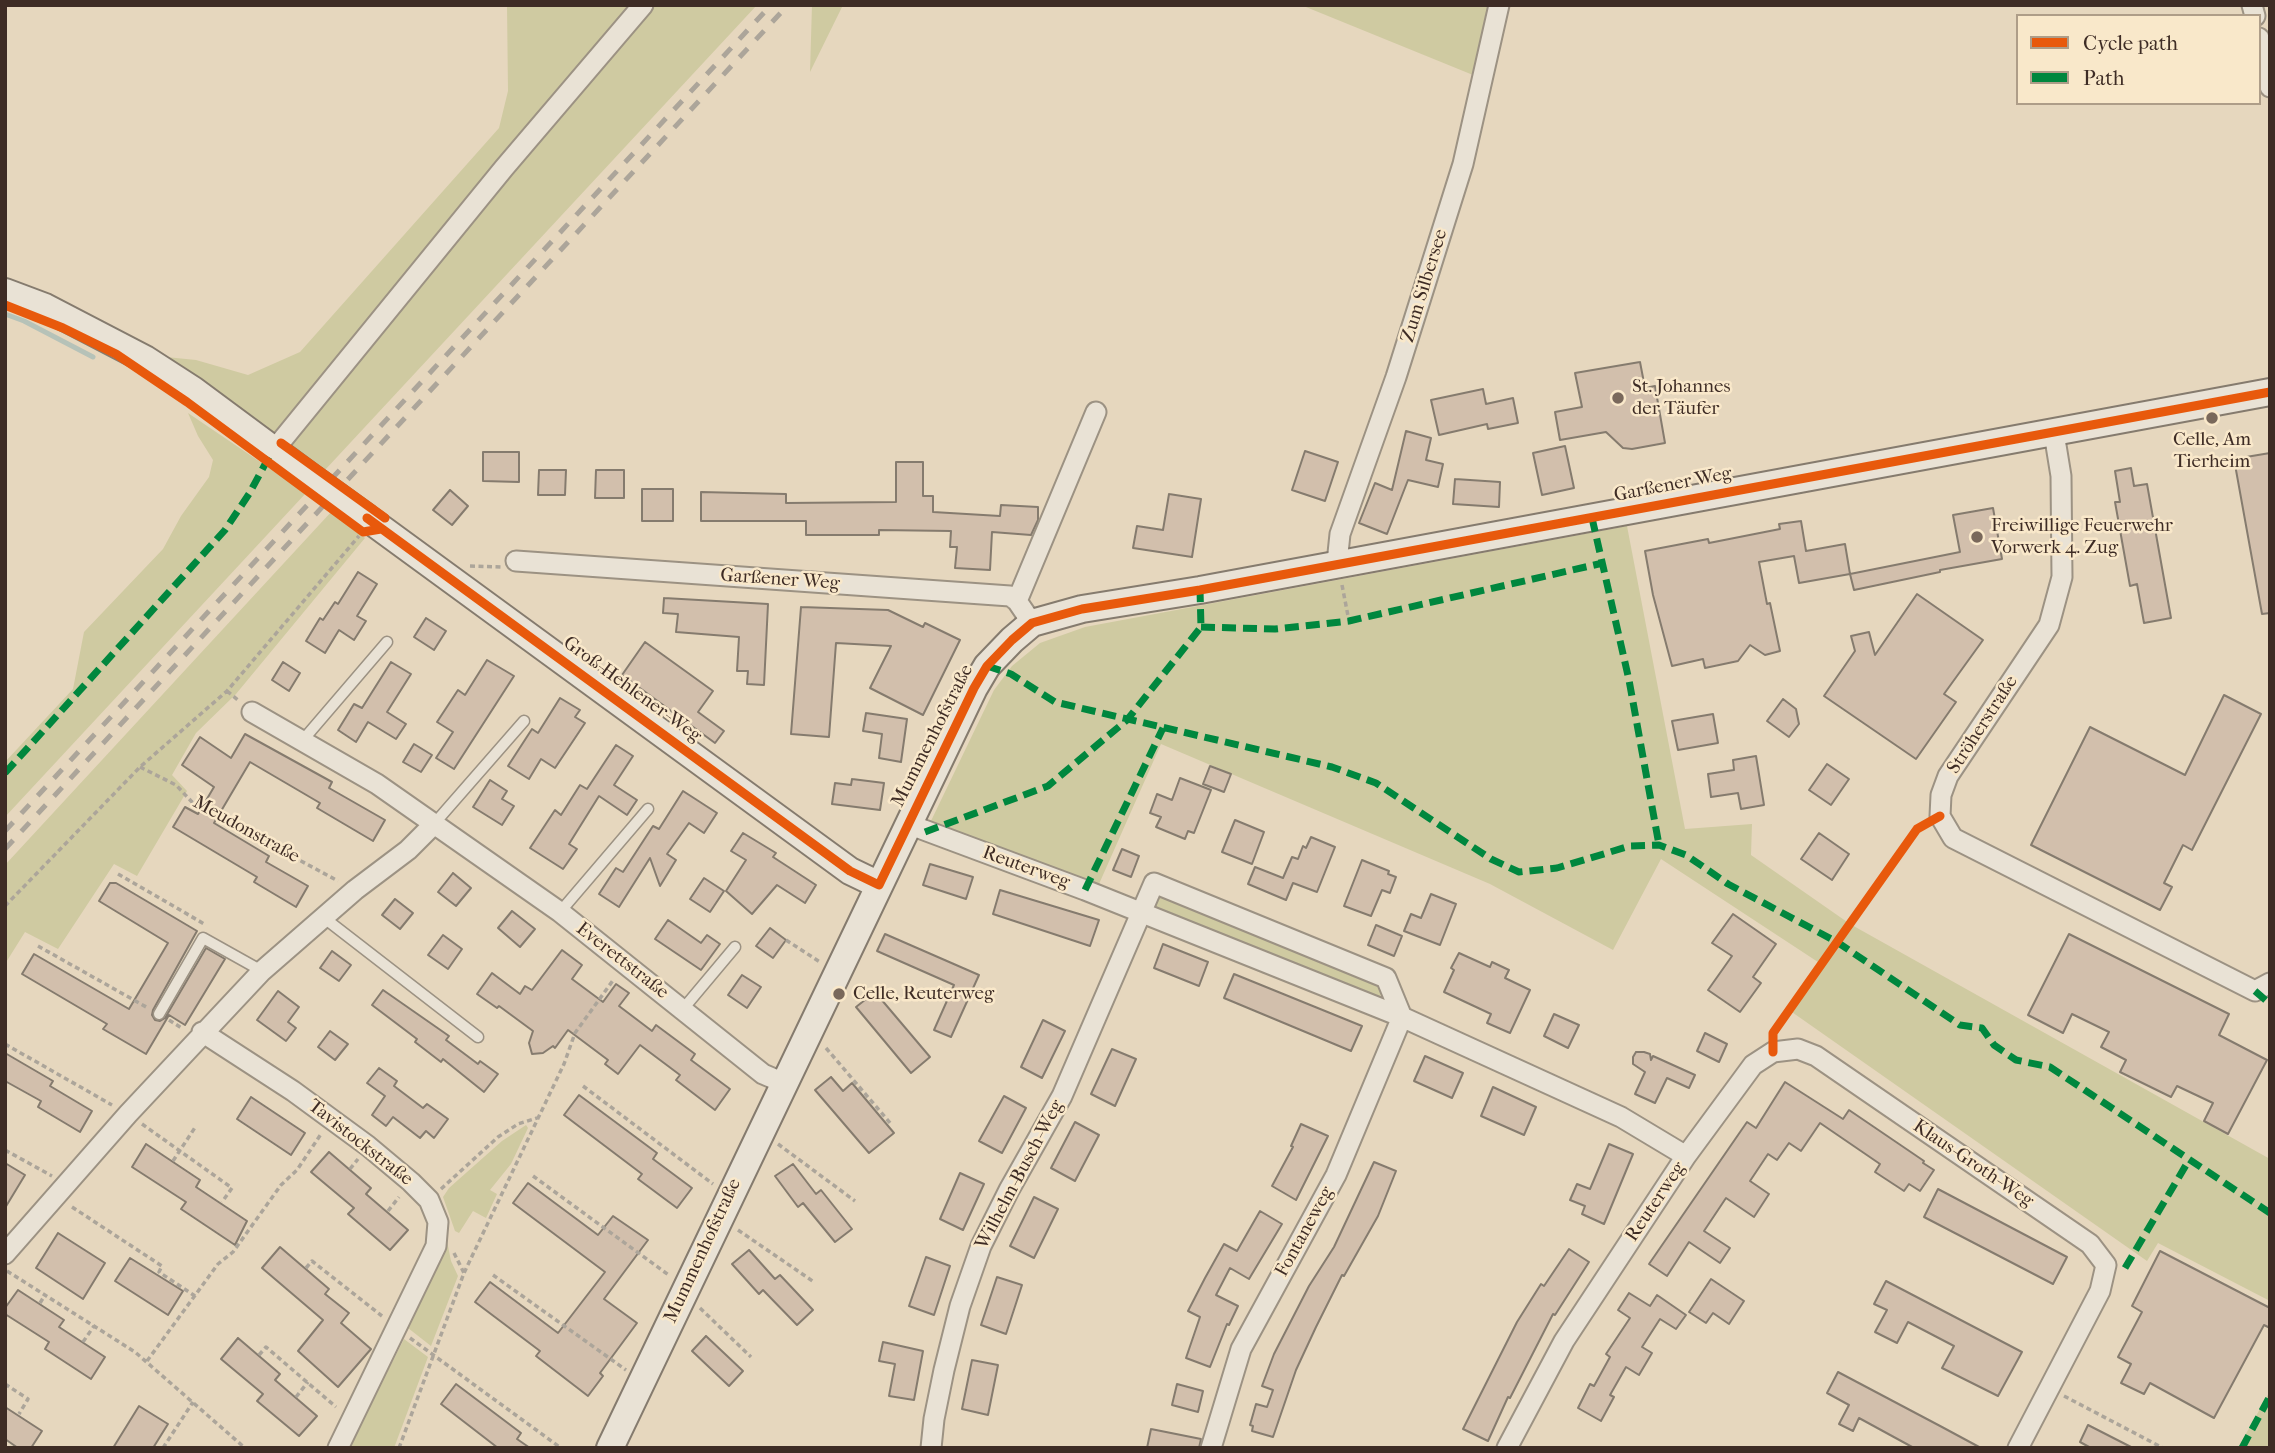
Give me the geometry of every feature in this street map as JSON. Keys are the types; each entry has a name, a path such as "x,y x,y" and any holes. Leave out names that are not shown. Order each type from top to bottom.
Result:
{"street":[{"path":"274,450 512,158 643,5"},
{"name":"Zum Silbersee","path":"1337,563 1340,534 1398,370 1463,163 1499,5"},
{"path":"2261,47 2270,87"},
{"name":"Groß-Hehlener-Weg","path":"5,292 45,307 145,359 193,390 849,871 879,885"},
{"name":"Garßener Weg","path":"1082,610 2270,392"},
{"path":"1032,623 1017,601 1096,412"},
{"name":"Ströherstraße","path":"2054,433 2061,476 2062,577 2049,625 1948,776 1941,795 1940,816 1953,838 2255,991 2270,983"},
{"name":"Garßener Weg","path":"516,561 1010,596 1017,601"},
{"name":"Mummenhofstraße","path":"610,1448 974,688 987,666 1032,623 1082,610"},
{"name":"Everettstraße","path":"252,712 377,784 560,912 763,1074 783,1083"},
{"path":"7,1250 200,1035 262,971 355,890 408,850 434,824"},
{"name":"Reuterweg","path":"908,824 1085,890 1402,1017 1621,1117 1686,1156 1564,1341 1507,1448"},
{"path":"1142,914 1154,883 1386,978 1402,1017"},
{"name":"Wilhelm-Busch-Weg","path":"931,1448 947,1357 960,1306 981,1246 1062,1096 1142,914"},
{"name":"Fontaneweg","path":"1212,1448 1241,1349 1336,1175 1402,1017"},
{"name":"Tavistockstraße","path":"200,1035 332,1118 411,1182 429,1200 438,1222 436,1246 338,1448"},
{"name":"Klaus-Groth-Weg","path":"1686,1156 1753,1065 1773,1052 1798,1049 1816,1056 2090,1244 2106,1265 2100,1292 2018,1448"}],"lane":[{"path":"303,740 387,642"},
{"path":"434,824 524,721"},
{"name":"Everettstraße","path":"560,912 648,809"},
{"path":"323,917 478,1037"},
{"path":"159,1014 203,938 262,971"},
{"name":"Everettstraße","path":"683,1009 735,947"}],"path":[{"path":"5,906 140,766 227,691 351,546"},
{"path":"1337,563 1349,621"},
{"path":"118,874 213,928"},
{"path":"786,940 838,971"},
{"path":"38,946 200,1035"},
{"path":"399,1448 464,1273 564,1064 575,1033 626,963"},
{"path":"810,1029 891,1125"},
{"path":"5,1044 128,1114 232,1188 222,1202"},
{"path":"583,1086 814,1282"},
{"path":"146,1362 218,1264 233,1252 281,1185 297,1170 332,1118"},
{"path":"429,1200 498,1137 518,1124 537,1118"},
{"path":"173,1161 196,1126"},
{"path":"760,1131 855,1201"},
{"path":"5,1150 162,1266 159,1272 195,1296"},
{"path":"533,1176 685,1290 751,1357"},
{"path":"306,1268 312,1261 396,1327 561,1448"},
{"path":"5,1270 146,1362 245,1448"},
{"path":"493,1275 642,1381"},
{"path":"40,1303 45,1295"},
{"path":"83,1342 94,1326"},
{"path":"260,1355 267,1347 351,1420"},
{"path":"296,1397 308,1382"},
{"path":"5,1384 28,1399 19,1414"},
{"path":"2050,1389 2163,1448"},
{"path":"163,1448 193,1402"}],"shaded area":[{"path":"507,5 757,5 325,470 166,357 196,360 248,375 300,352 499,128 508,91"},
{"path":"812,5 843,5 810,72"},
{"path":"1301,5 1489,5 1473,75"},
{"path":"188,413 306,493 5,817 5,762 73,689 84,632 163,549 181,516 209,477 213,460"},
{"path":"332,511 365,538 236,694 196,733 172,775 187,791 137,876 114,864 58,949 25,932 5,964 5,865"},
{"path":"1627,526 1685,829 1752,824 1751,855 1850,924 2270,1159 2270,1301 2158,1243 2147,1261 1789,1010 1821,964 1661,859 1613,950 1490,884 1161,744 1099,884 930,823 994,690 1012,666 1040,643 1085,627"},
{"path":"1160,894 1385,985 1379,999 1155,908"},
{"path":"526,1125 528,1128 511,1164 490,1190 497,1194 486,1218 473,1211 459,1233 455,1231 443,1197 449,1188 502,1141"},
{"path":"447,1241 451,1261 458,1276 431,1346 408,1328"},
{"path":"404,1339 428,1357 394,1448 349,1448"},
{"path":"2270,1391 2270,1448 2238,1448"}],"building":[{"name":"St. Johannes der Täufer","path":"1640,362 1645,388 1655,386 1665,443 1623,448 1606,432 1560,440 1555,412 1582,407 1575,373"},
{"path":"1483,389 1486,404 1513,398 1518,423 1488,429 1487,424 1439,435 1431,400"},
{"path":"1406,431 1431,438 1426,460 1443,464 1438,487 1408,480 1387,534 1359,523 1375,483 1392,490"},
{"path":"1565,446 1574,488 1542,495 1533,453"},
{"path":"1305,451 1338,462 1325,501 1292,490"},
{"path":"483,452 519,452 519,482 483,481"},
{"path":"2270,453 2270,613 2262,614 2234,459"},
{"path":"896,462 923,462 923,496 933,496 933,512 1000,516 1001,505 1038,507 1038,520 1031,535 992,532 990,570 955,568 957,547 950,547 951,531 879,530 879,535 806,535 806,521 701,521 701,492 786,494 786,503 896,502"},
{"path":"2131,468 2134,486 2147,484 2171,618 2144,623 2137,584 2130,586 2115,502 2120,502 2115,471"},
{"path":"539,470 566,470 565,495 538,495"},
{"path":"596,470 624,470 624,498 595,498"},
{"path":"1455,479 1500,482 1499,507 1453,504"},
{"path":"642,489 673,489 673,521 642,521"},
{"path":"450,490 468,506 452,525 433,510"},
{"path":"1169,494 1201,499 1192,557 1133,548 1137,526 1163,530"},
{"path":"1993,508 2002,559 1854,590 1850,574 1960,552 1953,515"},
{"path":"1801,521 1806,551 1845,544 1850,574 1799,583 1794,556 1759,562 1780,651 1765,655 1750,645 1738,661 1705,668 1703,659 1672,666 1653,595 1645,551 1708,539 1709,543 1780,529 1779,524"},
{"path":"358,572 377,584 357,616 366,621 354,640 339,630 325,653 306,641 320,618 323,620 335,602 338,604"},
{"path":"1917,594 1983,640 1944,694 1956,702 1916,759 1824,696 1855,651 1851,636 1869,632 1875,655"},
{"path":"664,598 768,604 764,685 747,684 748,671 737,671 739,637 676,632 678,614 663,613"},
{"path":"801,607 888,610 923,627 925,623 960,640 923,715 870,688 891,646 836,643 829,737 791,734"},
{"path":"426,618 446,631 434,650 414,637"},
{"path":"645,642 713,691 698,712 724,731 715,743 622,675"},
{"path":"487,660 514,676 454,769 436,758 453,732 437,722 458,690 465,695"},
{"path":"283,662 300,673 289,691 272,680"},
{"path":"391,662 411,674 387,712 406,724 396,739 368,722 356,742 338,730 354,704 362,708"},
{"path":"2224,695 2261,714 2192,850 2183,845 2164,883 2172,887 2160,910 2031,845 2090,727 2185,775"},
{"path":"560,698 580,710 575,717 585,723 555,768 541,759 529,779 508,766 532,729 538,733"},
{"path":"1783,699 1796,709 1799,724 1789,737 1767,721"},
{"path":"866,713 907,719 901,762 879,758 882,734 863,731"},
{"path":"1713,714 1718,743 1678,750 1672,721"},
{"path":"245,734 332,782 329,788 385,820 373,841 317,808 320,803 250,762 214,823 269,856 266,862 308,886 296,907 254,882 257,877 173,827 185,807 198,814 214,787 182,765 200,737 231,758"},
{"path":"414,744 432,755 421,772 403,762"},
{"path":"616,745 633,756 614,785 637,800 627,815 599,796 569,844 577,849 563,869 530,848 555,810 561,815 580,785 587,789"},
{"path":"1756,756 1764,805 1741,809 1738,793 1711,797 1708,774 1734,770 1733,760"},
{"path":"1827,764 1849,779 1831,805 1809,790"},
{"path":"1210,766 1231,774 1224,792 1203,784"},
{"path":"1180,778 1211,790 1194,833 1188,831 1185,839 1156,827 1161,817 1150,813 1157,794 1172,800"},
{"path":"852,779 884,783 880,810 832,804 835,783 851,785"},
{"path":"490,780 507,791 502,799 514,806 502,825 473,807"},
{"path":"683,791 717,813 704,833 689,823 667,854 676,860 660,886 650,858 619,907 599,894 616,868 623,872 653,826 659,829"},
{"path":"1235,820 1264,832 1252,864 1222,852"},
{"path":"743,833 776,853 773,857 816,885 805,903 777,885 752,914 726,891 746,860 731,851"},
{"path":"1819,833 1849,854 1832,880 1801,859"},
{"path":"1311,837 1335,847 1317,892 1293,883 1286,900 1248,884 1255,867 1283,878 1292,857 1298,859 1303,846 1306,848"},
{"path":"1122,849 1139,856 1131,877 1113,870"},
{"path":"1362,860 1389,871 1388,874 1396,877 1390,893 1382,890 1371,916 1344,906"},
{"path":"930,864 973,877 966,899 923,885"},
{"path":"453,873 471,888 456,906 438,892"},
{"path":"704,878 724,891 710,912 690,899"},
{"path":"110,883 116,883 197,931 153,1010 155,1020 165,1018 206,948 225,959 185,1025 169,1015 146,1054 103,1029 107,1024 22,974 34,954 129,1009 168,943 99,901"},
{"path":"1000,890 1099,920 1090,946 993,914"},
{"path":"1431,894 1456,904 1440,945 1404,931 1411,914 1421,918"},
{"path":"395,899 413,913 400,929 382,915"},
{"path":"512,911 535,929 520,947 498,928"},
{"path":"1733,914 1776,944 1753,977 1761,983 1740,1012 1708,990 1732,956 1712,943"},
{"path":"668,920 701,943 707,935 720,944 701,970 655,939"},
{"path":"1376,925 1402,936 1394,956 1368,945"},
{"path":"770,928 786,940 773,958 756,946"},
{"path":"885,934 979,975 951,1037 934,1030 954,985 877,951"},
{"path":"2069,934 2229,1014 2219,1035 2267,1060 2228,1134 2204,1121 2213,1103 2177,1086 2171,1097 2120,1072 2126,1060 2101,1047 2109,1032 2072,1014 2063,1033 2028,1015"},
{"path":"443,935 462,949 448,969 428,955"},
{"path":"1163,944 1208,962 1199,986 1154,968"},
{"path":"562,950 582,965 572,979 603,1002 616,984 629,993 619,1006 652,1031 656,1025 695,1054 691,1060 730,1089 715,1110 676,1080 680,1075 640,1045 618,1074 605,1064 608,1060 568,1030 555,1048 553,1046 543,1053 532,1054 529,1043 533,1031 499,1006 497,1008 477,994 492,973 520,994 525,986 532,990"},
{"path":"332,951 351,965 339,981 320,968"},
{"path":"1459,953 1490,967 1492,962 1509,970 1505,978 1530,990 1510,1033 1487,1023 1491,1014 1444,992"},
{"path":"1234,974 1362,1026 1351,1051 1224,998"},
{"path":"742,975 761,987 747,1008 728,995"},
{"path":"383,990 449,1036 446,1040 478,1064 480,1061 498,1074 484,1092 443,1059 441,1062 415,1042 417,1039 372,1005"},
{"path":"278,991 299,1007 288,1022 296,1028 286,1041 257,1020"},
{"path":"875,992 930,1057 911,1073 856,1007"},
{"path":"1554,1014 1579,1025 1568,1048 1544,1036"},
{"path":"1043,1020 1065,1031 1042,1078 1021,1067"},
{"path":"330,1031 348,1044 335,1060 318,1047"},
{"path":"1705,1033 1727,1044 1719,1062 1697,1051"},
{"path":"1112,1049 1136,1059 1115,1106 1091,1094"},
{"path":"1636,1052 1650,1054 1651,1060 1653,1056 1695,1075 1689,1088 1667,1078 1655,1103 1635,1094 1645,1072 1633,1064"},
{"path":"5,1053 53,1081 50,1086 92,1111 80,1132 38,1107 41,1101 5,1081"},
{"path":"1425,1056 1463,1073 1452,1098 1414,1081"},
{"path":"379,1068 397,1081 394,1086 423,1108 427,1104 448,1119 434,1138 426,1131 420,1138 393,1117 386,1126 372,1115 385,1096 367,1083"},
{"path":"831,1077 843,1091 852,1083 894,1133 869,1153 815,1090"},
{"path":"1785,1082 1843,1119 1849,1110 1924,1161 1923,1163 1934,1170 1920,1191 1909,1184 1904,1191 1875,1172 1880,1164 1820,1123 1801,1151 1789,1143 1777,1160 1768,1154 1750,1181 1769,1194 1754,1217 1726,1198 1704,1231 1730,1248 1720,1263 1689,1242 1667,1276 1649,1264 1747,1122 1756,1128"},
{"path":"1493,1087 1536,1107 1524,1135 1481,1116"},
{"path":"579,1095 657,1153 653,1159 692,1188 677,1208 638,1179 642,1174 564,1115"},
{"path":"1004,1096 1026,1108 1002,1153 979,1141"},
{"path":"251,1097 305,1133 291,1155 237,1119"},
{"path":"1075,1122 1099,1135 1075,1181 1051,1168"},
{"path":"1301,1124 1328,1136 1296,1200 1272,1186 1293,1147 1291,1146"},
{"path":"146,1144 200,1180 196,1187 247,1221 235,1245 181,1209 186,1202 132,1167"},
{"path":"1609,1144 1633,1154 1604,1224 1582,1214 1585,1206 1570,1200 1577,1184 1590,1189"},
{"path":"329,1152 371,1188 366,1194 408,1230 390,1250 348,1214 354,1208 311,1172"},
{"path":"1374,1162 1396,1171 1378,1216 1344,1276 1342,1275 1316,1327 1296,1370 1273,1437 1252,1431 1253,1426 1250,1425 1256,1404 1267,1407 1273,1390 1262,1386 1274,1354 1309,1286 1334,1247"},
{"path":"5,1163 25,1175 5,1208"},
{"path":"793,1164 816,1194 821,1190 852,1229 835,1242 803,1203 798,1207 775,1176"},
{"path":"960,1173 984,1184 963,1230 940,1219"},
{"path":"528,1183 598,1235 613,1216 648,1240 604,1299 637,1323 600,1373 603,1376 588,1396 536,1356 540,1351 475,1302 490,1282 558,1333 605,1272 513,1203"},
{"path":"1938,1189 2067,1257 2053,1284 1924,1217"},
{"path":"1034,1197 1058,1209 1034,1258 1010,1246"},
{"path":"1260,1211 1282,1224 1249,1279 1230,1268 1216,1295 1238,1306 1229,1325 1227,1324 1210,1367 1186,1358 1200,1317 1188,1311 1224,1244 1237,1251"},
{"path":"58,1233 105,1263 83,1299 36,1268"},
{"path":"280,1247 329,1289 325,1294 349,1313 341,1323 371,1349 338,1387 298,1351 323,1320 262,1268"},
{"path":"1569,1249 1589,1262 1555,1315 1553,1314 1510,1398 1508,1397 1488,1441 1463,1429 1517,1322 1541,1284 1544,1286"},
{"path":"749,1250 775,1279 780,1275 813,1310 797,1325 763,1290 759,1294 732,1264"},
{"path":"2160,1251 2270,1308 2270,1328 2264,1325 2214,1418 2150,1383 2144,1394 2121,1383 2131,1364 2118,1357 2142,1312 2132,1306"},
{"path":"926,1257 950,1266 934,1315 909,1306"},
{"path":"130,1258 183,1291 168,1315 115,1281"},
{"path":"997,1277 1022,1285 1006,1334 981,1325"},
{"path":"1711,1279 1744,1301 1729,1324 1713,1313 1706,1323 1689,1312"},
{"path":"1886,1281 2022,1352 1998,1396 1942,1368 1954,1346 1908,1322 1897,1343 1875,1332 1887,1310 1874,1304"},
{"path":"18,1290 64,1320 59,1327 105,1357 91,1379 45,1349 49,1342 5,1314 5,1308"},
{"path":"1629,1293 1650,1306 1657,1295 1686,1315 1676,1329 1660,1319 1642,1347 1652,1353 1639,1375 1626,1367 1610,1395 1614,1397 1601,1421 1578,1408 1590,1384 1594,1386 1610,1357 1606,1354 1630,1318 1618,1310"},
{"path":"706,1336 743,1371 729,1386 692,1351"},
{"path":"238,1338 280,1374 275,1380 317,1416 299,1436 257,1401 263,1394 221,1359"},
{"path":"883,1342 923,1351 914,1400 889,1396 895,1364 879,1361"},
{"path":"972,1360 998,1365 988,1415 962,1409"},
{"path":"1838,1372 1981,1448 1914,1448 1859,1418 1853,1431 1839,1424 1849,1405 1827,1393"},
{"path":"456,1384 521,1433 517,1439 530,1448 498,1448 441,1404"},
{"path":"1177,1384 1203,1391 1198,1412 1172,1405"},
{"path":"139,1406 168,1424 153,1448 113,1448"},
{"path":"5,1407 42,1431 31,1448 18,1448 5,1439"},
{"path":"2088,1425 2133,1448 2091,1448 2080,1442"},
{"path":"1151,1429 1201,1439 1199,1448 1147,1448"}],"waterway":[{"path":"5,314 93,357"}],"railway":[{"path":"5,831 771,5"},
{"path":"5,849 788,5"}],"marked path":[{"path":"5,773 225,530 270,455"},
{"path":"1592,518 1629,680 1659,845"},
{"path":"1201,627 1275,629 1349,621 1603,563"},
{"path":"925,832 1048,786 1127,720 1201,627 1200,590"},
{"path":"987,666 1011,674 1055,702 1332,767 1376,783 1491,859 1519,872 1557,868 1630,846 1659,845 1686,855 1728,884 1837,942 1960,1025 1982,1028 1994,1045 2016,1060 2050,1067 2270,1213"},
{"path":"1085,890 1163,728"},
{"path":"2255,991 2270,1004"},
{"path":"2125,1268 2189,1160"},
{"path":"2242,1448 2270,1396"}],"cycle path":[{"path":"5,305 63,328 116,354 187,402 363,532 381,529"},
{"path":"367,518 850,871 879,885 974,688 987,666 1032,623 1082,609 1200,590 2270,392"},
{"path":"281,443 385,518"},
{"path":"1773,1052 1773,1033 1837,942 1917,829 1940,816"}],"place":[{"name":"St. Johannes der Täufer","path":"1618,398"},
{"name":"Celle, Am Tierheim","path":"2212,418"},
{"name":"Freiwillige Feuerwehr Vorwerk 4. Zug","path":"1977,537"},
{"name":"Celle, Reuterweg","path":"839,994"}]}
